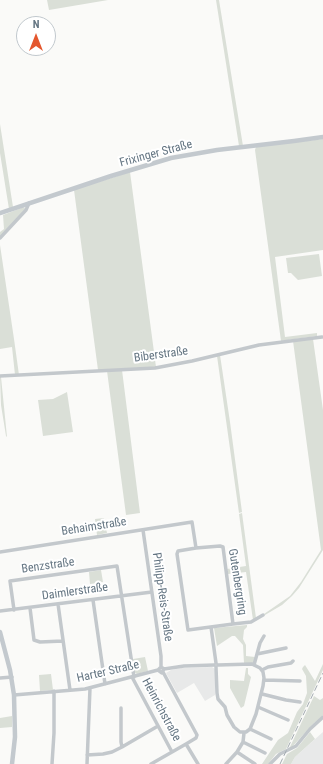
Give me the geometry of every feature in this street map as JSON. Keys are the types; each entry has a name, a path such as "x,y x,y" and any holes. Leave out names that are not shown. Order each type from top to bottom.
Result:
{"street":[{"name":"Frixinger Straße","path":"0,213 171,158 217,150 294,142 323,137"},
{"path":"0,238 26,210 29,203"},
{"name":"Biberstraße","path":"0,376 155,368 259,345 322,337"},
{"name":"Behaimstraße","path":"0,552 192,522 196,548"},
{"name":"Philipp-Reis-Straße","path":"143,530 161,656 161,670"},
{"name":"Gutenbergring","path":"233,624 223,548 220,546 178,551 177,554 188,630 251,622 263,615"},
{"name":"Heinrichstraße","path":"117,566 133,677 172,752"},
{"name":"Benzstraße","path":"14,610 10,581 117,566"},
{"name":"Daimlerstraße","path":"0,611 152,592"},
{"path":"93,600 105,684"},
{"path":"58,604 70,690"},
{"path":"30,608 34,640 40,642 63,641"},
{"path":"211,627 216,665 218,699 225,707 227,716 234,727 238,731 244,733"},
{"path":"0,632 2,646 12,677 14,695 15,737 12,764"},
{"path":"226,764 237,752 243,742 244,733 250,729 262,694 264,680 262,670 254,665 261,640 264,636"},
{"path":"257,654 286,648"},
{"path":"262,670 268,666 291,663 293,661"},
{"name":"Harter Straße","path":"14,695 90,688 161,670 184,666 254,665"},
{"path":"151,764 196,738 197,733 161,670"},
{"path":"0,678 12,677"},
{"path":"264,680 300,681"},
{"path":"87,764 90,688"},
{"path":"52,764 55,718 54,691"},
{"path":"262,694 300,702"},
{"path":"258,707 288,720"},
{"path":"121,708 122,747"},
{"path":"270,764 280,754 296,746 310,729 323,717"},
{"path":"87,755 103,754 122,747 158,726"},
{"path":"250,729 271,739"},
{"path":"243,742 265,753"},
{"path":"186,744 198,764"},
{"path":"237,752 255,764"}],"shaded area":[{"path":"47,0 108,0 49,10"},
{"path":"216,0 219,0 243,146 239,146"},
{"path":"0,124 13,207 9,209 0,153"},
{"path":"323,139 323,250 275,257 285,337 317,333 317,336 281,341 255,150 256,147"},
{"path":"130,172 156,367 98,370 74,190"},
{"path":"24,207 25,209 0,237 0,232 4,229 3,215"},
{"path":"0,245 19,375 15,375 12,347 0,349"},
{"path":"319,254 322,276 298,280 291,273 288,273 286,258"},
{"path":"313,339 323,410 323,550 299,588 292,596 282,605 265,615 264,614 290,596 301,582 321,550 293,341"},
{"path":"220,355 242,512 239,513 217,356"},
{"path":"122,370 140,513 126,515 107,371"},
{"path":"1,377 7,437 1,405"},
{"path":"67,392 73,432 43,436 38,400 53,399"},
{"path":"242,513 256,618 253,620 246,572 228,574 227,569 246,566 239,514"},
{"path":"104,518 107,533 97,535 95,519"},
{"path":"101,570 103,582 90,584 89,572"},
{"path":"247,625 244,630 243,639 246,645 246,656 255,657 254,664 244,663 243,645 235,636 232,636 217,646 214,628"},
{"path":"145,657 148,671 137,674 134,672 133,659"},
{"path":"323,664 323,670 286,749 276,754 268,764 262,764 278,740 288,733 297,712 303,704 307,693 306,676 302,669 303,667 305,665 315,681"},
{"path":"212,667 215,669 215,695 205,701 194,683 177,693 166,673 171,670 181,668"},
{"path":"246,668 248,668 248,674 251,677 244,706 241,708 230,688 230,680 244,681"},
{"path":"51,674 53,690 40,691 39,675"},
{"path":"314,696 320,700 323,698 323,715 289,749"},
{"path":"12,716 12,727 0,728 0,718"},
{"path":"310,732 315,739 295,757 291,764 282,764 287,754 297,748"},
{"path":"323,732 323,764 291,764 295,757"}],"railway":[{"path":"280,764 323,673"}]}
